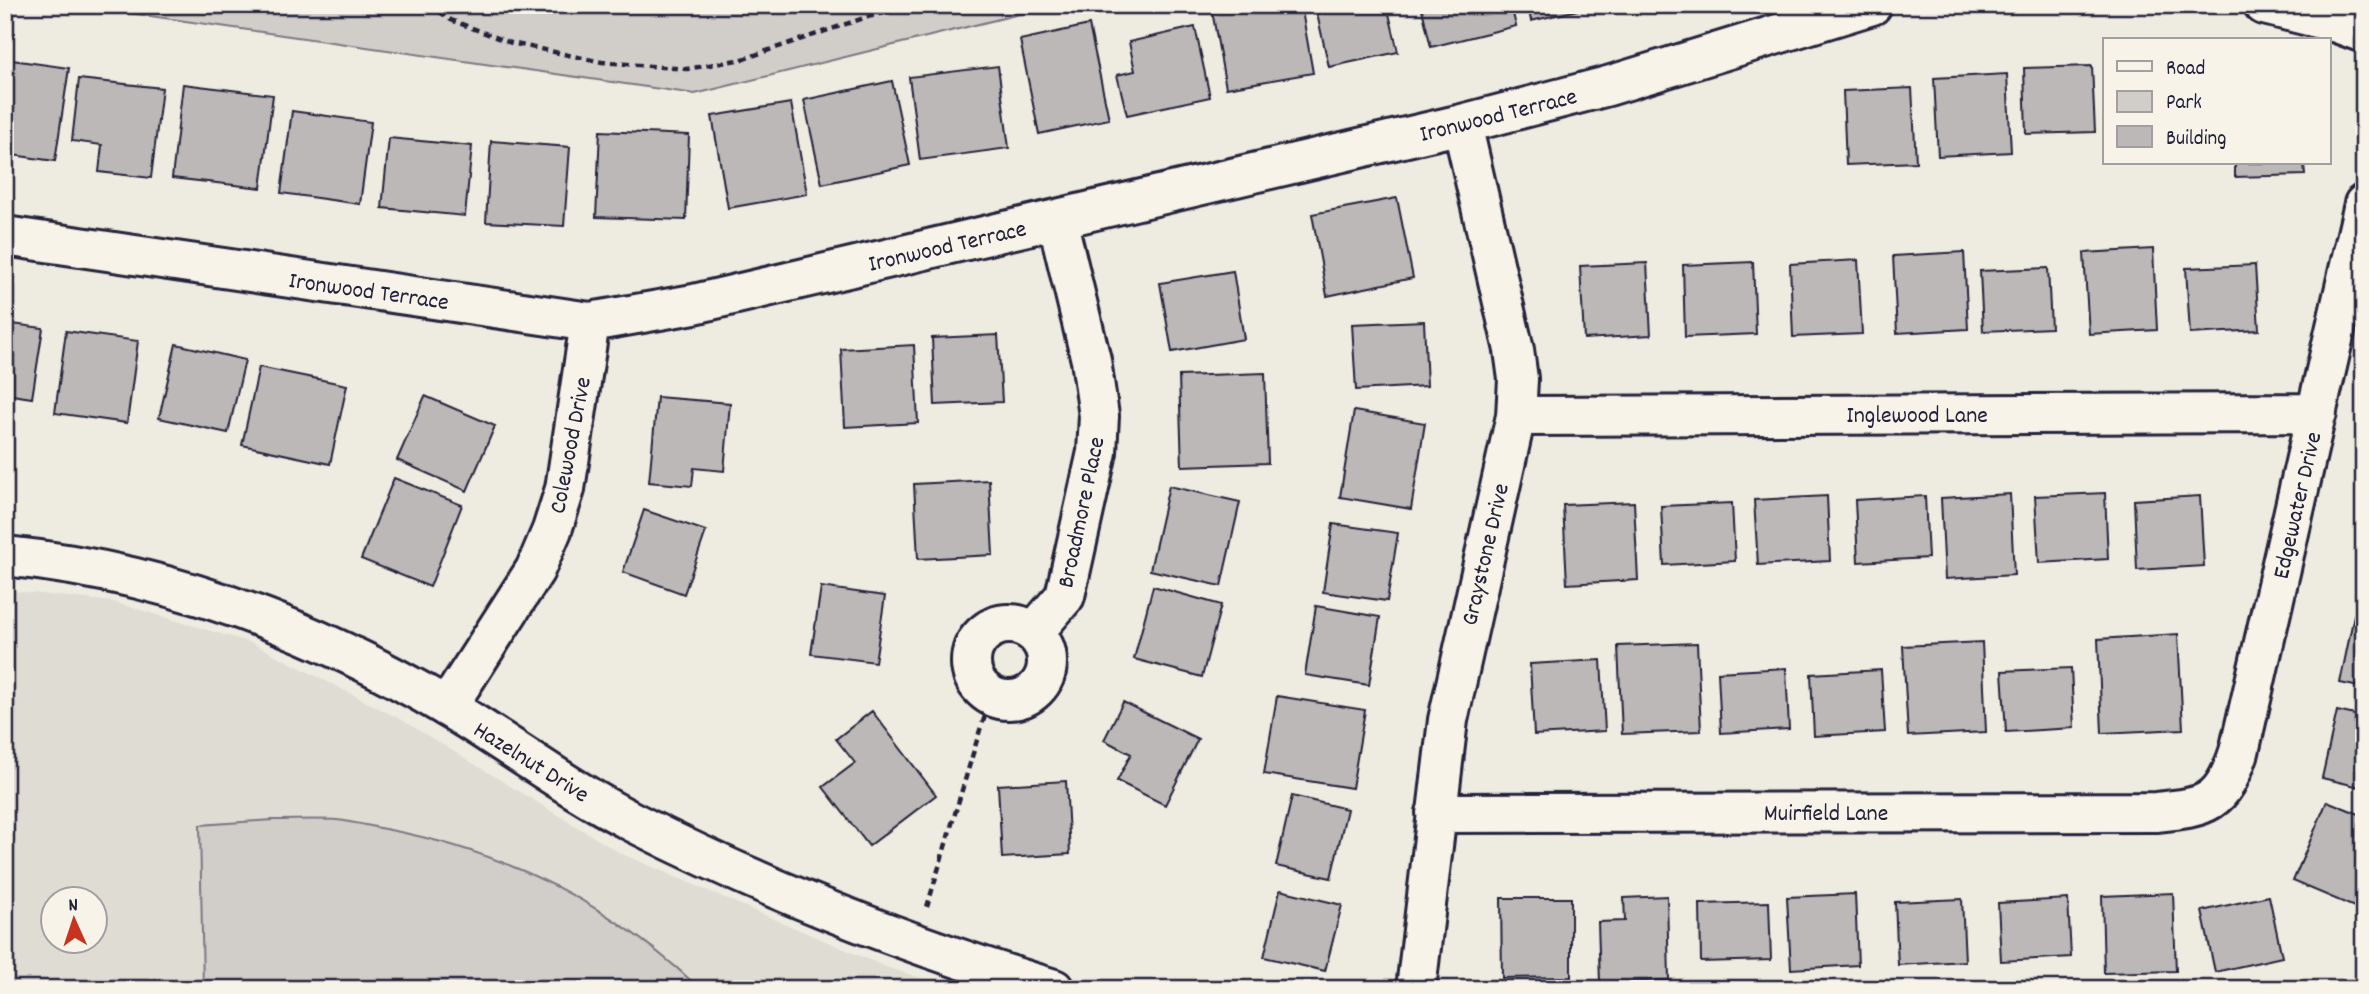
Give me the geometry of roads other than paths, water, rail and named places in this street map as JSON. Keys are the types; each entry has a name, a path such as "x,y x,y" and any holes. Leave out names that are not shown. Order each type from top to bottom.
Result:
{"street":[{"name":"Ironwood Terrace","path":"5,236 590,322 694,304 1462,124 1608,86 1872,5"},
{"path":"2263,5 2337,23 2364,33"},
{"name":"Graystone Drive","path":"1416,989 1436,813 1455,679 1516,416 1518,379 1514,350 1462,124"},
{"name":"Edgewater Drive","path":"2214,799 2230,779 2239,752 2317,413 2359,250 2364,204"},
{"name":"Broadmore Place","path":"1034,632 1065,596 1097,452 1099,416 1094,380 1057,219"},
{"name":"Colewood Drive","path":"447,708 536,570 552,530 565,489 590,322"},
{"name":"Inglewood Lane","path":"1516,416 2317,413"},
{"name":"Hazelnut Drive","path":"5,556 102,570 206,596 250,611 329,644 447,708 630,821 814,906 915,945 1054,989"},
{"path":"1010,622 1034,632 1044,644 1048,660 1045,676 1037,689 1024,698 1008,701 992,697 982,690 974,679 970,666 976,641 985,631 1010,622"},
{"name":"Muirfield Lane","path":"1436,813 2156,812 2188,809 2214,799"}]}
